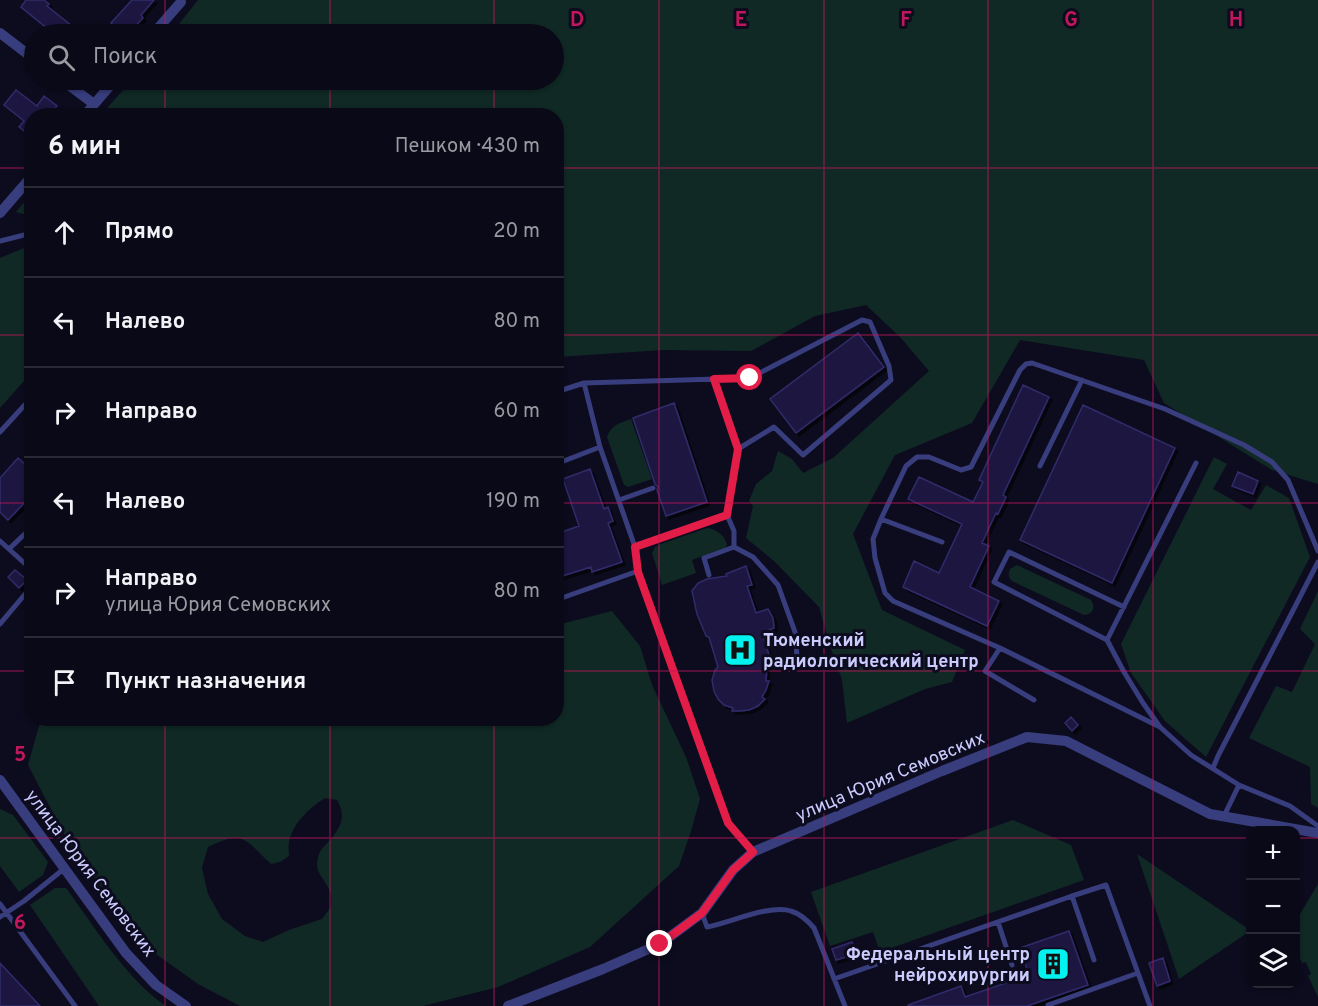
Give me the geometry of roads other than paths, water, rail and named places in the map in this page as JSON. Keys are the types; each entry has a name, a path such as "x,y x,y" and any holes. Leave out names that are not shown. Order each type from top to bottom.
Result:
{"street":[{"path":"162,24 181,2"},
{"path":"0,33 24,51"},
{"path":"75,90 94,104"},
{"path":"91,108 106,90"},
{"path":"0,213 24,186"},
{"name":"улица Юрия Семовских","path":"508,1006 660,944 702,913 733,870 753,852 942,771 1028,737 1066,741 1210,814 1318,833"},
{"name":"улица Юрия Семовских","path":"0,780 126,953 156,985 186,1006"}],"lane":[{"path":"0,241 24,235"},
{"path":"564,389 584,383 750,378 862,320 870,322 889,366 891,380 803,454 774,427 738,449"},
{"path":"1160,727 1000,648 893,601 885,593 875,558 873,539 906,466 917,457 929,457 961,470 971,467 1020,370 1026,364 1032,363 1165,409 1244,446 1272,462 1288,480 1318,551"},
{"path":"714,379 738,449 727,515 734,531 734,547"},
{"path":"1040,466 1082,380"},
{"path":"584,383 600,447 635,547 638,572 728,823 753,852"},
{"path":"0,432 24,406"},
{"path":"564,461 600,447"},
{"path":"1107,640 1196,463"},
{"path":"620,500 653,489"},
{"path":"635,547 727,515"},
{"path":"881,519 942,542"},
{"path":"9,549 24,535"},
{"path":"0,541 24,563"},
{"path":"709,575 704,558 734,547 753,557 778,585 795,632 797,657 780,666"},
{"path":"1124,607 1009,552 994,582 1107,640 1124,672 1160,727 1191,755 1239,785 1290,806 1318,826"},
{"path":"1213,768 1318,562"},
{"path":"564,597 638,572"},
{"path":"0,624 24,596"},
{"path":"1000,648 985,671 1034,700"},
{"path":"1224,817 1239,785"},
{"path":"0,917 65,868"},
{"path":"834,979 1106,885 1150,1006"},
{"path":"1072,896 1094,960"},
{"path":"0,904 75,1006"},
{"path":"702,913 707,927 764,910 790,910 805,918 814,928 845,1006"},
{"path":"998,922 1012,965"},
{"path":"1048,1005 1138,973"}],"place":[{"name":"Тюменский радиологический центр","path":"740,650"},
{"name":"Федеральный центр нейрохирургии","path":"1053,964"}]}
